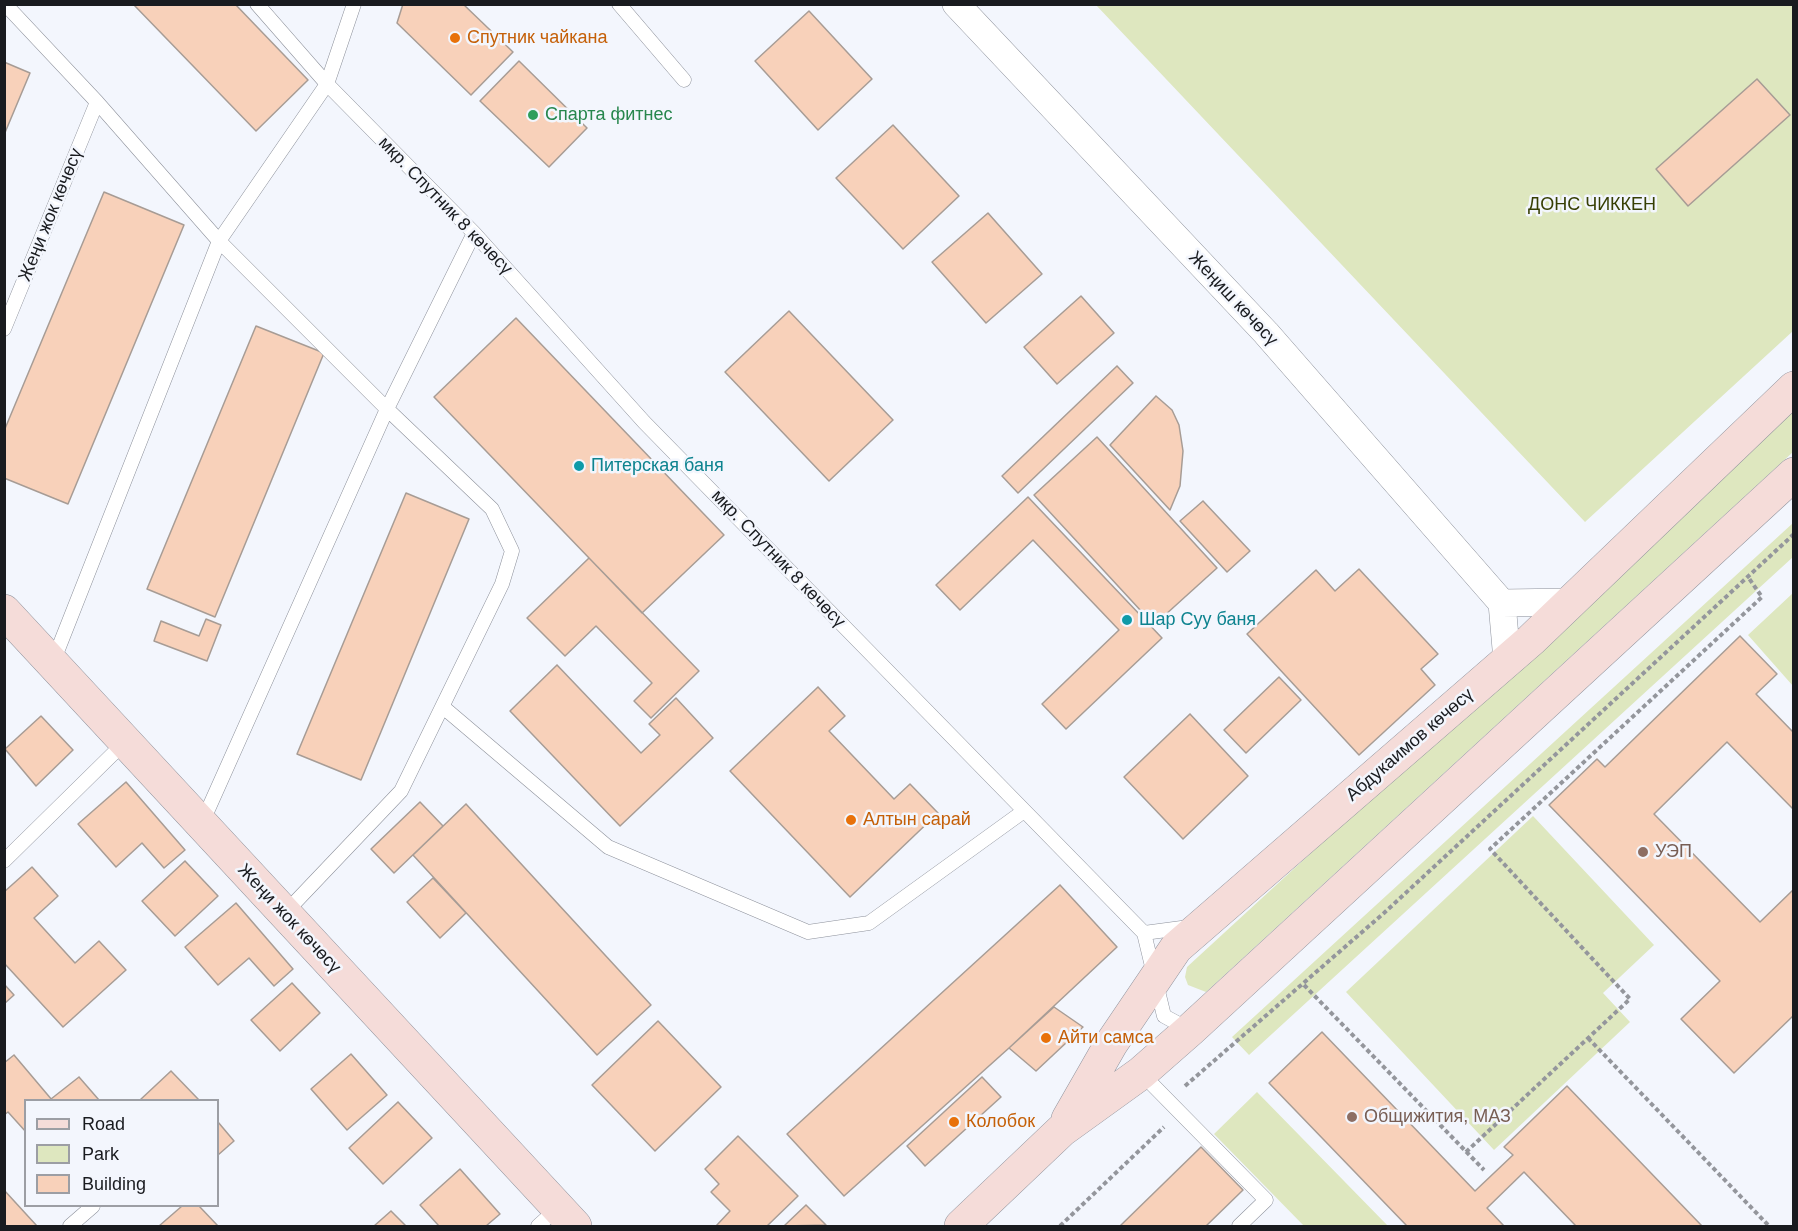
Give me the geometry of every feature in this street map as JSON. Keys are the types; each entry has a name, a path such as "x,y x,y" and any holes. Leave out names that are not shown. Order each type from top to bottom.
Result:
{"main road":[{"name":"Абдукаимов көчөсү","path":"1062,1130 1111,1044 1176,948 1507,660 1571,602 1794,388"},
{"name":"Абдукаимов көчөсү","path":"961,1227 1062,1130 1141,1072 1190,1030 1794,474"},
{"name":"Жеңи жок көчөсү","path":"4,611 284,914 557,1220"}],"street":[{"name":"Жеңиш көчөсү","path":"956,4 1266,333 1502,603"},
{"path":"1507,660 1502,603 1571,602"}],"lane":[{"path":"5,4 97,102 219,241 387,409 492,509 512,551 502,584 401,791 284,914"},
{"name":"мкр. Спутник 8 көчөсү","path":"257,4 327,84 474,233 644,422 1144,933"},
{"path":"53,664 219,241 327,84 354,4"},
{"path":"619,4 684,80"},
{"name":"Жеңи жок көчөсү","path":"4,329 97,102"},
{"path":"202,825 387,409 474,233"},
{"path":"443,707 608,847 808,932 869,923 1024,811"},
{"path":"4,861 125,742"},
{"path":"1190,1030 1164,1016 1144,933 1203,925"},
{"path":"1141,1072 1266,1200 1239,1227"},
{"path":"70,1227 92,1207"}],"path":[{"path":"1168,1101 1304,985 1794,534"},
{"path":"1466,1152 1630,999 1490,849 1762,597 1748,577"},
{"path":"1304,985 1484,1170"},
{"path":"1588,1038 1769,1227"},
{"path":"1060,1227 1180,1112"}],"green space":[{"name":"ДОНС ЧИККЕН","path":"1096,5 1793,5 1793,331 1585,522"},
{"path":"1793,410 1793,452 1206,992 1188,985 1185,977 1187,967"},
{"path":"1793,523 1793,557 1249,1055 1232,1037"},
{"path":"1793,593 1793,686 1748,635"},
{"path":"1533,816 1654,945 1603,993 1630,1022 1494,1150 1346,992"},
{"path":"1257,1092 1388,1226 1304,1226 1214,1134"}],"building":[{"path":"133,4 235,4 308,80 256,131"},
{"name":"Спутник чайкана","path":"403,4 463,4 513,52 471,95 397,23"},
{"path":"809,11 872,79 818,130 755,61"},
{"name":"Спарта фитнес","path":"519,61 587,128 549,167 480,101"},
{"path":"4,62 30,73 4,135"},
{"name":"ДОНС ЧИККЕН","path":"1757,79 1790,115 1688,206 1656,169"},
{"path":"893,125 959,196 903,249 836,178"},
{"path":"104,192 184,225 68,504 4,478 4,431"},
{"path":"988,213 1042,274 986,323 932,262"},
{"path":"1081,296 1114,333 1057,384 1024,347"},
{"path":"789,311 893,420 829,481 725,372"},
{"name":"Питерская баня","path":"516,318 724,535 642,613 434,397"},
{"path":"256,326 324,353 215,617 147,589"},
{"path":"1117,366 1133,383 1018,493 1002,476"},
{"path":"1156,396 1172,410 1179,425 1183,451 1180,486 1170,510 1110,445"},
{"path":"1097,437 1217,568 1154,625 1034,495"},
{"path":"406,493 469,519 361,780 297,754"},
{"name":"Шар Суу баня","path":"1028,497 1162,638 1066,729 1042,704 1119,630 1033,540 960,610 936,585"},
{"path":"1203,501 1250,551 1227,572 1180,521"},
{"path":"589,558 699,671 651,718 634,701 652,683 596,626 565,656 527,618"},
{"path":"1359,569 1438,654 1421,669 1435,685 1359,755 1247,634 1316,570 1335,591"},
{"path":"206,619 221,625 207,661 154,641 161,621 199,636"},
{"name":"УЭП","path":"1740,636 1777,674 1756,694 1794,733 1794,810 1727,742 1654,814 1760,922 1794,889 1794,1015 1734,1073 1681,1019 1720,981 1549,805 1597,759 1605,767"},
{"path":"557,665 641,753 660,735 649,724 676,698 713,738 620,826 510,711"},
{"path":"1279,677 1301,700 1246,753 1224,730"},
{"path":"818,687 845,716 829,731 894,799 910,784 938,813 850,897 730,771"},
{"path":"1190,714 1248,776 1183,839 1124,777"},
{"path":"41,716 73,750 36,786 5,749"},
{"path":"126,782 185,850 164,868 142,843 116,867 78,824"},
{"path":"420,802 443,826 394,873 371,849"},
{"path":"466,804 651,1005 597,1055 413,855"},
{"path":"185,861 218,896 175,936 142,901"},
{"path":"32,867 58,896 34,918 75,963 99,941 126,970 63,1027 4,963 4,892"},
{"path":"433,878 466,913 440,938 407,902"},
{"path":"1060,885 1117,947 1009,1048 844,1196 787,1134"},
{"path":"236,903 293,969 274,986 249,958 218,985 185,947"},
{"path":"292,983 320,1013 280,1051 251,1020"},
{"path":"4,984 14,995 4,1004"},
{"name":"Айти самса","path":"1054,1007 1083,1027 1036,1071 1009,1048"},
{"path":"658,1021 721,1087 655,1151 592,1085"},
{"name":"Общижития, МАЗ","path":"1322,1032 1475,1191 1513,1155 1504,1147 1567,1086 1702,1226 1576,1226 1524,1172 1487,1208 1504,1226 1407,1226 1269,1083"},
{"path":"351,1054 387,1095 347,1130 311,1089"},
{"path":"14,1055 51,1099 24,1099 24,1130 8,1112 4,1115 4,1063"},
{"path":"171,1071 198,1099 141,1099"},
{"path":"79,1077 98,1099 51,1099"},
{"name":"Колобок","path":"982,1077 1001,1097 925,1166 907,1146"},
{"path":"398,1102 432,1138 383,1184 349,1148"},
{"path":"219,1123 234,1141 219,1154"},
{"path":"738,1136 798,1196 767,1226 716,1226 730,1211 711,1192 719,1184 705,1169"},
{"path":"1201,1147 1243,1190 1206,1226 1120,1226"},
{"path":"460,1169 500,1214 486,1226 439,1226 420,1205"},
{"path":"4,1190 37,1226 4,1226"},
{"path":"806,1205 826,1225 784,1226"},
{"path":"181,1207 200,1207 218,1226 159,1226"},
{"path":"391,1211 406,1226 374,1226"}],"place":[{"name":"Спутник чайкана","path":"455,38"},
{"name":"Спарта фитнес","path":"533,115"},
{"name":"Питерская баня","path":"579,466"},
{"name":"Шар Суу баня","path":"1127,620"},
{"name":"Алтын сарай","path":"851,820"},
{"name":"УЭП","path":"1643,852"},
{"name":"Айти самса","path":"1046,1038"},
{"name":"Общижития, МАЗ","path":"1352,1117"},
{"name":"Колобок","path":"954,1122"}]}
